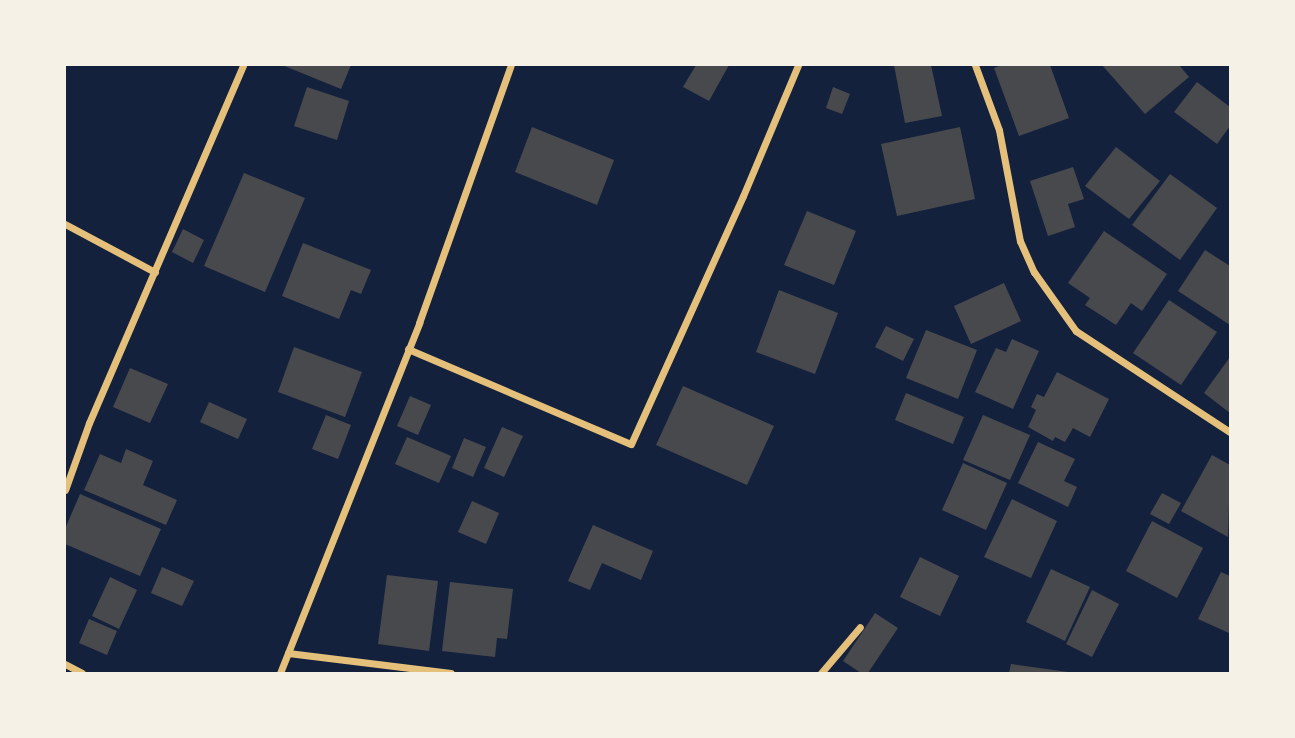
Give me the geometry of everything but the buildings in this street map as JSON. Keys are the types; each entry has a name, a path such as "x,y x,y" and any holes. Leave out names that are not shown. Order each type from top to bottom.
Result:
{"street":[{"path":"65,490 89,423 243,65"},
{"path":"280,673 408,349 511,65"},
{"path":"408,349 631,444 743,196 798,65"},
{"path":"975,65 999,130 1020,241 1034,272 1076,331 1230,432"},
{"path":"65,224 155,272"},
{"path":"821,673 860,627"},
{"path":"288,653 451,673"},
{"path":"65,664 82,673"}]}
